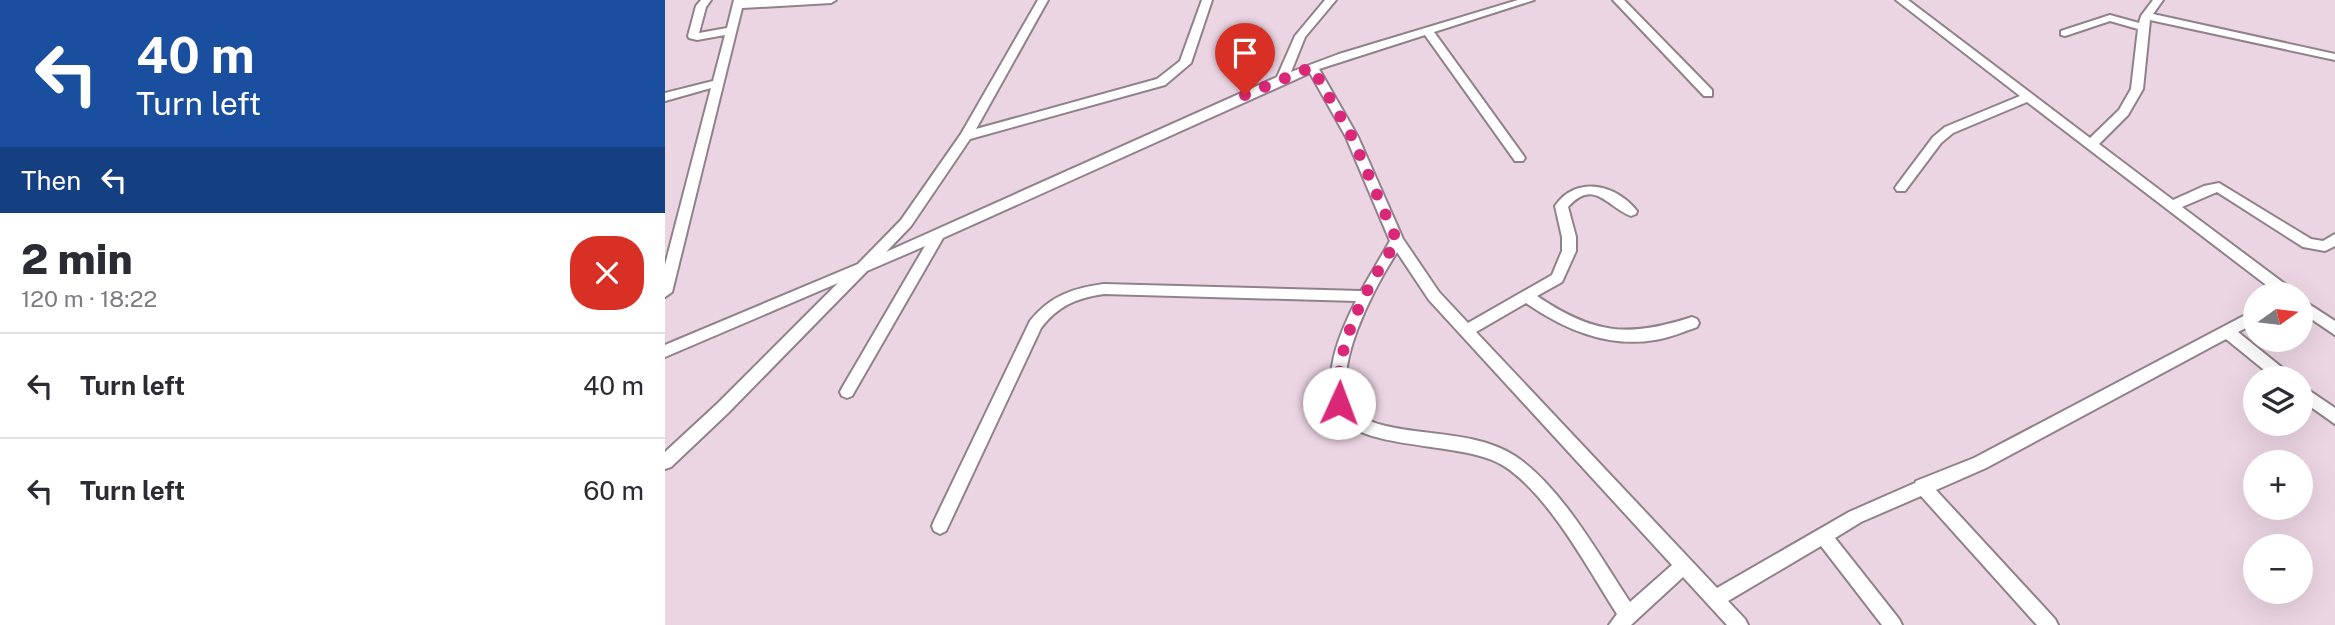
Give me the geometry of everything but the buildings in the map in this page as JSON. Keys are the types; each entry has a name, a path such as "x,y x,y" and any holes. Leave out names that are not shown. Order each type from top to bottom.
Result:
{"lane":[{"path":"706,0 701,6 693,36 732,30"},
{"path":"665,292 739,2 831,0"},
{"path":"665,462 723,408 906,223 966,136 1042,0"},
{"path":"966,136 1161,82 1185,63 1207,0"},
{"path":"1282,79 1300,36 1331,0"},
{"path":"665,351 938,235 1282,79 1312,67 1529,0"},
{"path":"1618,0 1708,93"},
{"path":"1901,0 2272,282"},
{"path":"2091,144 2123,113 2137,90 2144,21 2158,0"},
{"path":"2065,33 2110,18 2144,21 2335,57"},
{"path":"1428,31 1519,158"},
{"path":"1312,67 1352,137 1397,241 1434,296 1717,598 1739,625"},
{"path":"665,97 718,83"},
{"path":"1901,188 1937,140 1949,130 1963,121 2028,97"},
{"path":"2172,206 2213,187 2219,187 2308,244 2325,246 2335,239"},
{"path":"1467,330 1557,278 1565,265 1569,237 1561,206 1568,196 1581,190 1596,190 1610,194 1631,211"},
{"path":"847,392 938,235"},
{"path":"1397,241 1364,296 1336,382 1339,403 1350,421 1370,429 1486,451 1509,461 1529,476 1545,495 1623,620 1684,565"},
{"path":"940,526 1035,325 1049,306 1076,292 1104,289 1364,296"},
{"path":"1528,297 1562,321 1605,334 1651,335 1692,323"},
{"path":"2313,313 2335,329"},
{"path":"1717,598 1822,535 1888,500 1980,463 2243,323"},
{"path":"2227,332 2270,366"},
{"path":"2313,400 2335,417"},
{"path":"1922,486 2049,625"},
{"path":"1822,535 1893,625"}],"shaded area":[{"path":"665,0 2335,0 2335,625 665,625"}],"route":[{"path":"1245,95 1312,67 1352,137 1397,241 1372,281 1356,314 1336,382 1339,403"}]}
